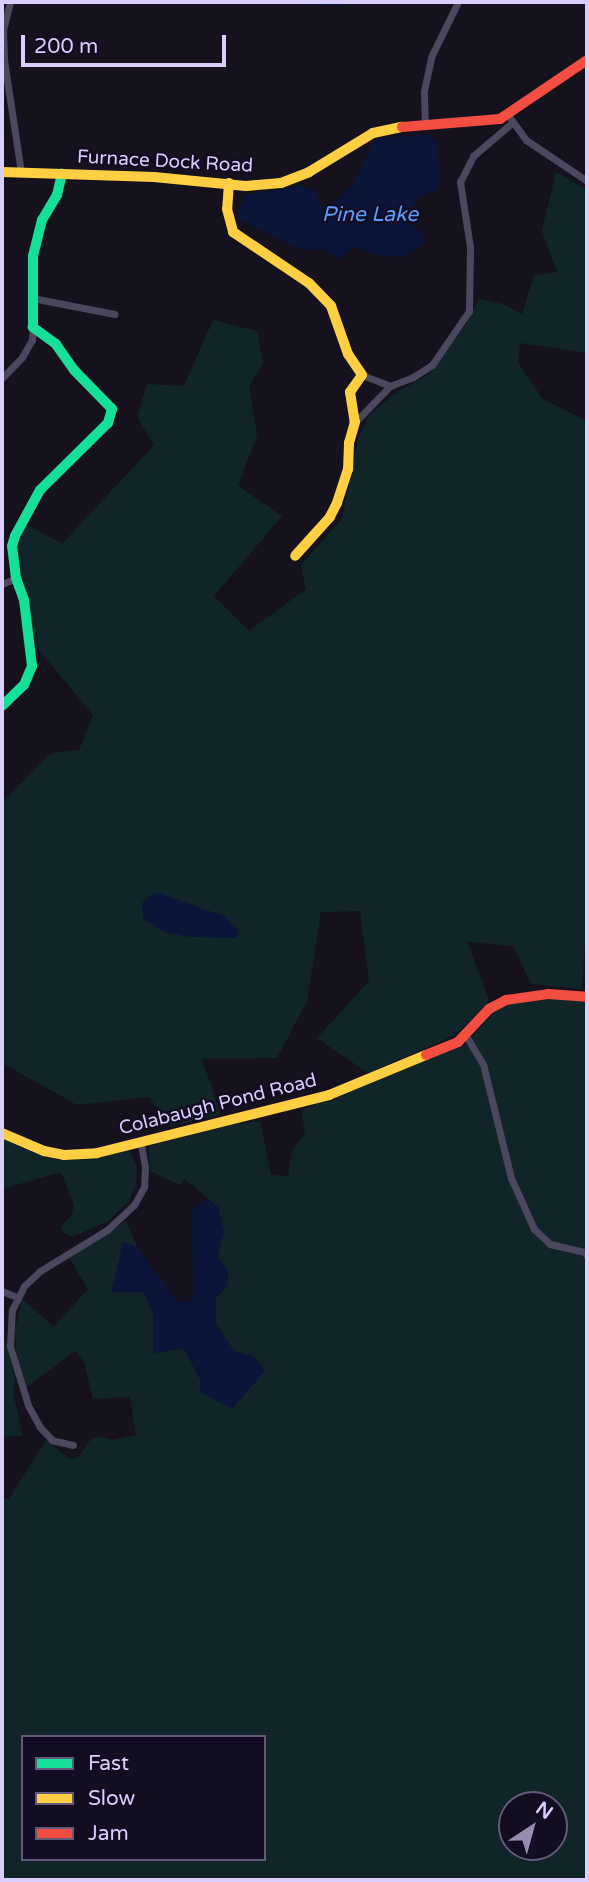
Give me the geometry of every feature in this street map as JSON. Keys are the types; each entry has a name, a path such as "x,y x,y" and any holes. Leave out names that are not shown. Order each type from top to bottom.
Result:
{"street":[{"path":"10,2 3,30 4,60 20,172"},
{"path":"425,125 424,91 431,57 458,2"},
{"name":"Furnace Dock Road","path":"2,172 154,177 257,186 288,181 309,172 364,136 383,130 511,119 568,69 587,60"},
{"path":"355,422 390,386 413,377 432,365 469,311 470,247 460,182 474,156 511,119 526,140 587,181"},
{"path":"2,378 22,357 32,340 33,256 43,220 57,195 62,174"},
{"path":"229,183 227,209 233,232 309,283 331,306 348,354 362,375 390,386"},
{"path":"32,298 114,314"},
{"path":"2,706 24,685 32,666 12,546 29,505 108,423 111,409 100,394 74,370 56,344 33,327"},
{"path":"295,555 330,517 337,503 348,470 349,443 355,422 350,392 362,375"},
{"path":"2,584 16,578"},
{"name":"Colabaugh Pond Road","path":"2,1133 44,1152 64,1155 97,1153 141,1144 303,1104 442,1050 466,1036 489,1009 506,1000 548,994 587,996"},
{"path":"466,1036 483,1064 511,1178 534,1228 550,1244 585,1252 587,1256"},
{"path":"73,1445 59,1444 52,1440 40,1427 28,1405 10,1346 9,1324 17,1297 40,1270 107,1230 134,1205 144,1187 145,1167 141,1144"},
{"path":"2,1291 17,1297"}],"green space":[{"path":"556,172 587,190 587,353 520,343 518,363 543,399 587,421 587,914 582,989 531,984 513,946 467,941 489,1000 460,1031 368,1073 317,1038 369,981 360,911 321,912 307,1001 277,1058 202,1059 221,1115 170,1126 149,1097 77,1105 2,1063 2,803 51,753 79,750 93,715 33,643 16,552 26,524 62,544 154,445 137,417 147,384 184,386 213,320 257,331 263,363 249,387 257,435 238,486 282,516 214,596 249,631 306,589 301,565 342,519 358,439 369,415 396,393 430,373 465,326 479,299 503,304 522,314 534,275 557,272 542,231","holes":["142,903 201,937 183,936"]},
{"path":"558,997 587,1001 587,1880 2,1880 2,1499 9,1499 46,1440 70,1459 78,1458 90,1440 97,1436 113,1440 136,1435 130,1397 93,1399 84,1362 75,1351 26,1388 16,1349 15,1330 22,1299 54,1327 88,1289 69,1258 126,1221 138,1248 124,1242 112,1292 144,1292 153,1314 153,1353 184,1348 201,1381 254,1357 234,1351 215,1323 216,1297 228,1270 217,1258 224,1232 218,1207 185,1179 180,1185 150,1171 149,1146 231,1125 260,1121 271,1175 288,1176 292,1151 305,1133 301,1110 464,1045 501,1005"},
{"path":"2,1138 37,1154 59,1160 90,1159 130,1150 137,1167 136,1185 129,1201 107,1222 72,1237 63,1232 61,1227 72,1214 74,1205 61,1172 2,1189"},
{"path":"2,1341 6,1342 8,1347 15,1379 13,1393 23,1436 2,1437"}],"water":[{"path":"251,2 354,2 344,6"},
{"name":"Pine Lake","path":"429,134 437,142 440,184 436,191 420,196 404,218 422,233 425,243 403,257 375,255 354,246 341,259 323,250 300,249 240,219 237,211 246,195 302,186 317,193 321,206 331,206 353,184 373,143 380,138"},
{"path":"155,892 224,916 239,932 236,938 183,936 162,931 143,919 142,903"},
{"path":"207,1199 218,1207 224,1232 217,1258 228,1270 228,1285 216,1298 215,1323 234,1351 254,1357 265,1371 232,1409 199,1392 201,1381 184,1348 153,1353 153,1314 144,1292 111,1292 123,1242 138,1248 178,1302 189,1302 193,1297 192,1210"}],"traffic: fast":[{"path":"2,706 24,685 32,666 24,600 16,578 12,546 15,536 40,490 108,423 112,409 74,370 56,344 33,327 33,256 42,220 57,195 62,174"}],"traffic: slow":[{"path":"2,172 154,177 246,186 281,183 309,172 373,133 402,127"},
{"path":"229,183 227,209 233,232 309,283 331,306 348,354 362,375 350,392 355,422 349,443 348,469 337,503 330,517 295,556"},
{"path":"2,1133 44,1151 64,1155 97,1153 329,1095 426,1055"}],"traffic: jam":[{"path":"402,127 500,119 587,60"},
{"path":"426,1055 458,1042 489,1009 506,1000 548,994 587,997"}]}
